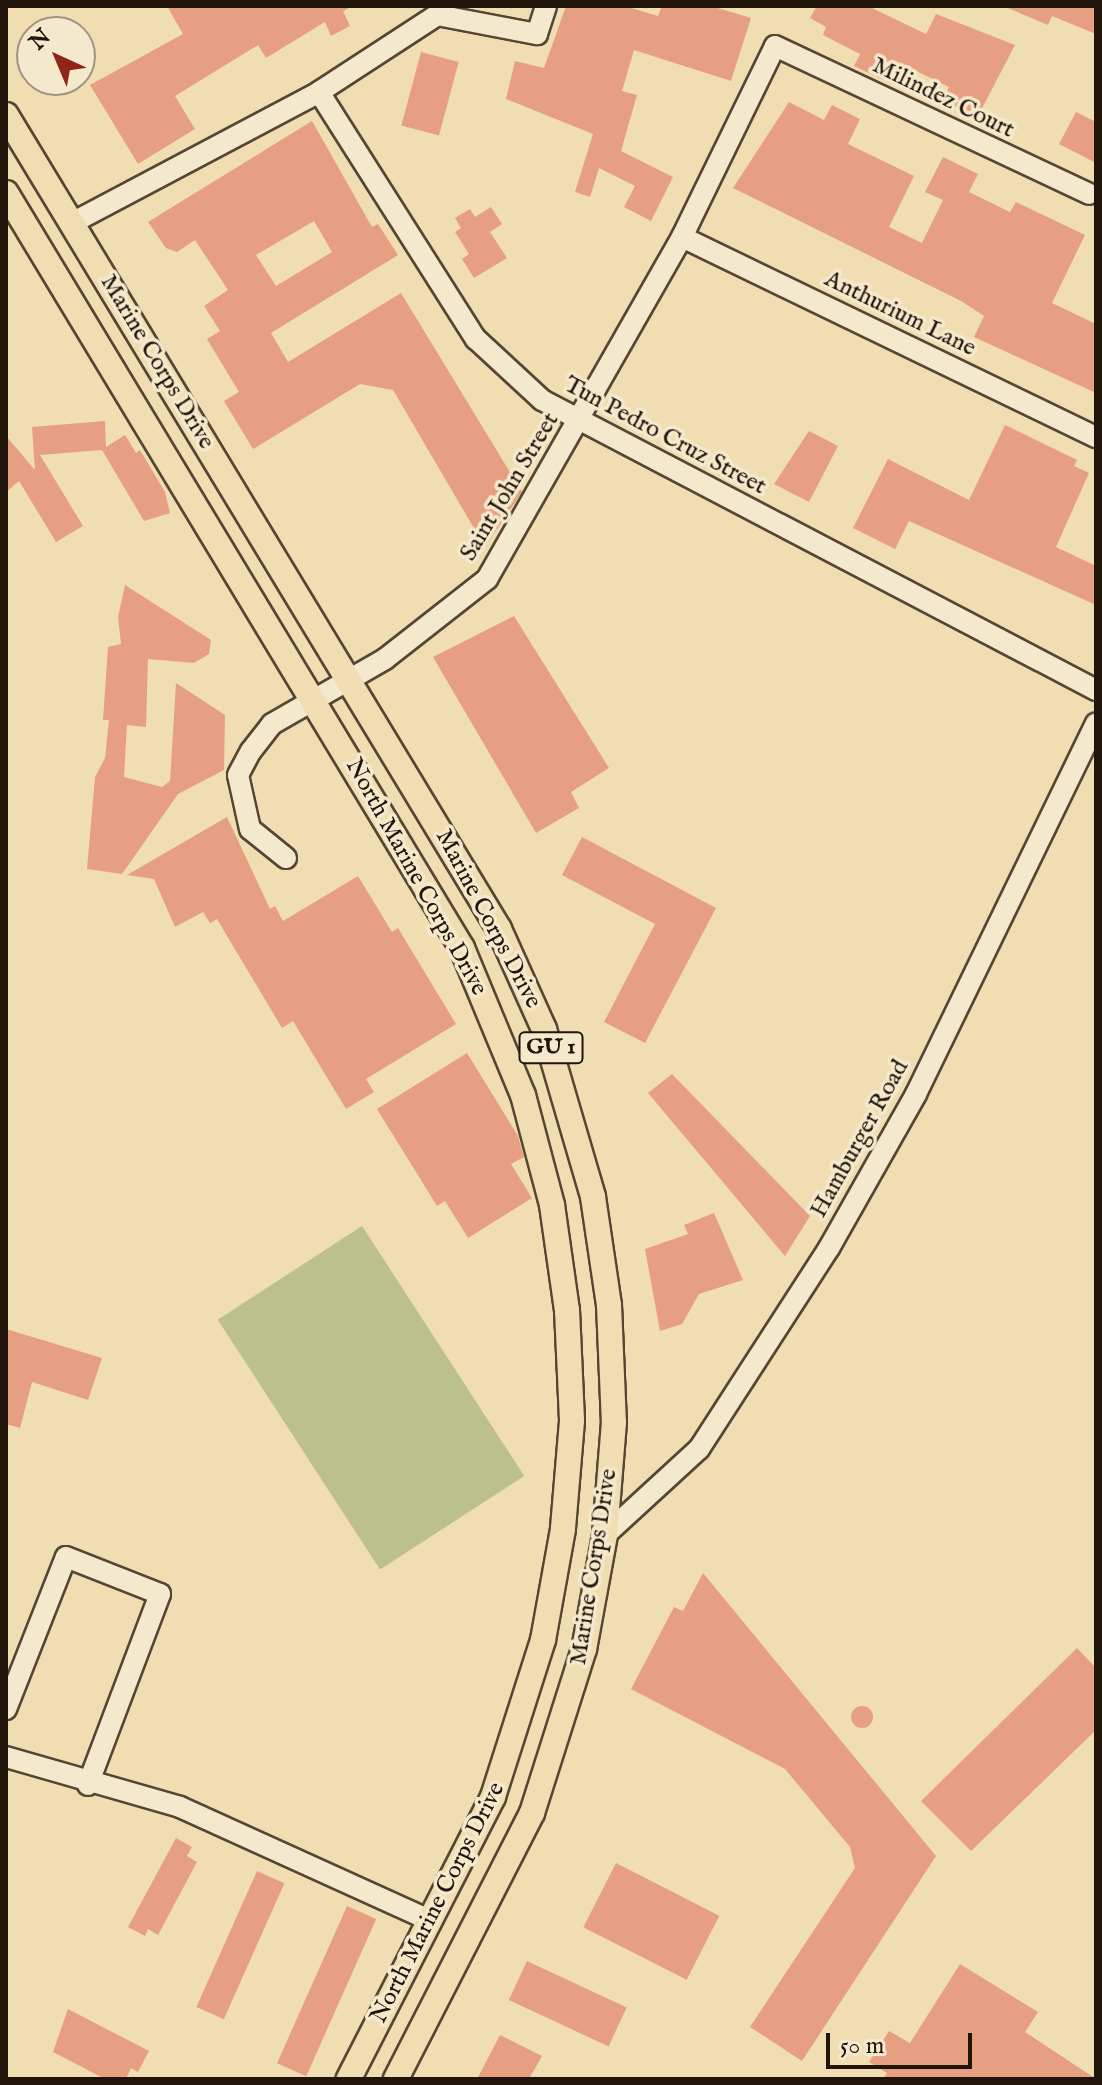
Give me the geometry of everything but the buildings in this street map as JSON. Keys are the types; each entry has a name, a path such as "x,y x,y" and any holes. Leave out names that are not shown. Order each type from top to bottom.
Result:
{"main road":[{"name":"Marine Corps Drive","path":"6,115 352,681 499,929 572,1111 600,1236 613,1361 605,1535 584,1649 553,1758 508,1864 396,2079"},
{"name":"North Marine Corps Drive","path":"6,193 447,922 505,1045 540,1151 567,1310 568,1478 543,1640 493,1797 349,2079"}],"street":[{"path":"72,223 319,92 437,15 537,34 546,6"},
{"name":"Milindez Court","path":"775,46 1089,194"},
{"name":"Saint John Street","path":"286,858 250,829 238,775 272,724 352,681 442,619 487,579 682,237 775,46"},
{"name":"Tun Pedro Cruz Street","path":"319,92 476,339 542,400 578,422 1096,690"},
{"name":"Anthurium Lane","path":"682,237 1096,437"},
{"name":"Hamburger Road","path":"605,1535 699,1449 829,1248 922,1081 1096,723"},
{"path":"6,1709 66,1557 160,1594 88,1785"},
{"path":"6,1757 88,1785 180,1807 431,1921"}],"green space":[{"path":"362,1226 524,1476 380,1570 218,1320"}]}
